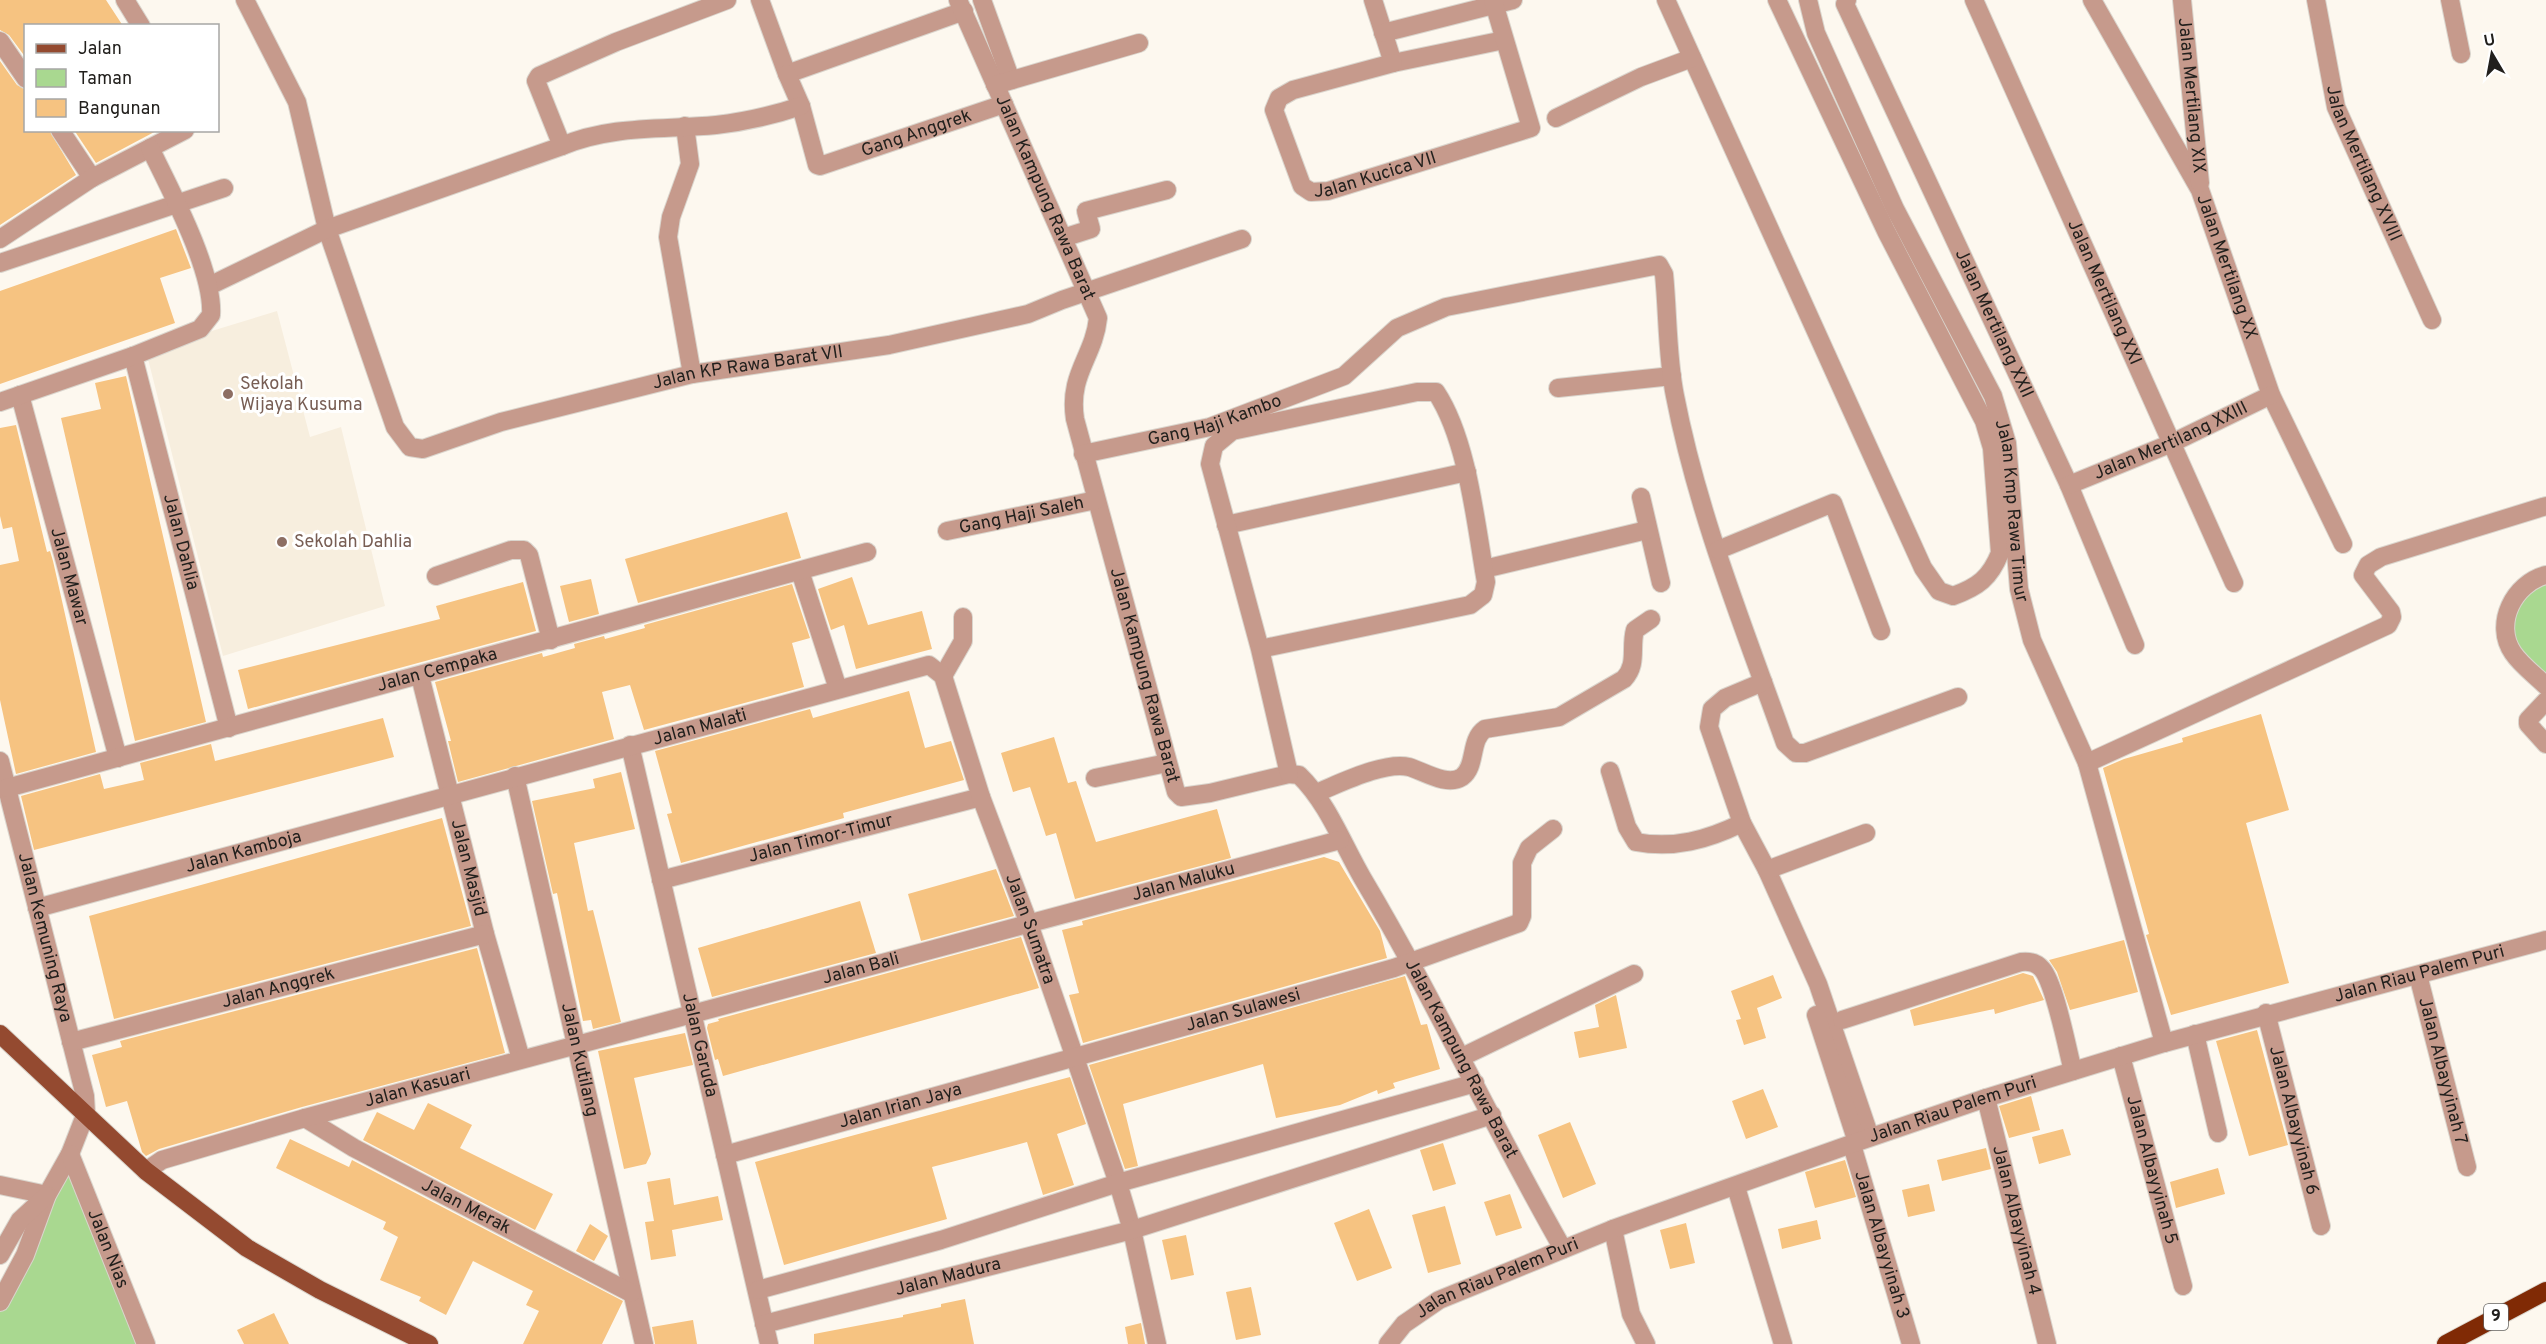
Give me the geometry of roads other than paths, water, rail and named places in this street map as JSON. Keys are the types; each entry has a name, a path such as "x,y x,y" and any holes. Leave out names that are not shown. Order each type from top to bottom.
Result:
{"highway":[{"name":"9","path":"2446,1344 2546,1291"}],"main road":[{"path":"0,1034 146,1171 247,1248 320,1290 429,1344"}],"street":[{"path":"125,0 140,24"},
{"path":"246,0 297,102 327,229"},
{"path":"562,146 536,81 539,76 616,42 727,0"},
{"path":"209,286 327,229 584,137 630,130 717,125 801,106 760,0"},
{"path":"982,0 1003,82 1139,43"},
{"path":"1373,0 1393,63"},
{"path":"1383,33 1493,3 1512,0"},
{"path":"1666,0 1923,568 1939,591 1953,596 1970,590 1984,581 1994,570 2000,553 1989,436 1886,231 1777,0"},
{"name":"Jalan Kmp Rawa Timur","path":"1808,0 1815,33 1894,209 1993,396 2007,442 2021,599 2032,640 2086,763 2164,1043"},
{"name":"Jalan Mertilang XXI","path":"1974,0 2234,583"},
{"name":"Jalan Mertilang XX","path":"2092,0 2200,190 2271,395 2343,544"},
{"name":"Jalan Mertilang XIX","path":"2182,0 2200,190"},
{"name":"Jalan Mertilang XVIII","path":"2316,0 2336,107 2432,320"},
{"path":"2450,0 2461,54"},
{"name":"Jalan Mertilang XXII","path":"1846,2 2069,485 2135,645"},
{"name":"Jalan Kucica VII","path":"1493,3 1531,128 1328,191 1308,190 1302,186 1274,110 1279,98 1293,90 1393,63 1504,40"},
{"path":"787,74 961,6"},
{"name":"Jalan Kampung Rawa Barat","path":"961,6 1003,82 1004,104 1098,318 1096,336 1075,380 1072,402 1083,454 1173,785 1181,798 1210,794 1289,774 1299,775 1316,793 1340,840 1412,961 1563,1249"},
{"path":"0,41 24,76"},
{"path":"1556,118 1641,77 1692,58"},
{"name":"Gang Anggrek","path":"801,106 817,165 831,163 1004,104"},
{"path":"685,126 690,164 671,217 668,237 692,374"},
{"path":"61,132 92,178"},
{"path":"0,239 92,178 181,132"},
{"path":"0,402 133,356 200,329 211,315 209,286 177,204 150,148"},
{"path":"0,263 224,188"},
{"path":"1063,238 1091,229 1086,211 1167,190"},
{"name":"Jalan KP Rawa Barat VII","path":"327,229 394,427 410,447 423,449 501,422 692,374 889,345 1028,314 1242,239"},
{"name":"Gang Haji Kambo","path":"1083,454 1210,428 1344,376 1397,328 1446,307 1655,264 1662,267 1664,274 1672,376"},
{"name":"Jalan Dahlia","path":"133,356 229,728"},
{"path":"1558,388 1672,376 1686,448 1718,550 1785,743 1796,753 1805,753 1958,697"},
{"path":"1260,649 1470,605 1483,595 1486,582 1467,472 1445,406 1436,392 1417,392 1232,431 1214,446 1210,464 1260,649 1289,774"},
{"name":"Jalan Mawar","path":"20,395 118,758"},
{"name":"Jalan Mertilang XXIII","path":"2069,485 2172,442 2271,395"},
{"path":"1226,525 1467,472"},
{"path":"1641,497 1661,583"},
{"name":"Gang Haji Saleh","path":"948,531 1096,500"},
{"path":"1718,550 1833,503 1881,631"},
{"path":"2086,763 2388,625 2392,617 2391,612 2363,575 2368,565 2381,557 2546,506"},
{"path":"1484,569 1647,530"},
{"path":"436,576 511,550 527,552 551,640"},
{"name":"Jalan Cempaka","path":"7,788 867,552"},
{"path":"800,572 838,689"},
{"path":"2546,575 2529,583 2511,601 2505,618 2508,640 2513,653 2546,686"},
{"path":"943,676 963,641 963,617"},
{"path":"1316,793 1390,767 1407,767 1434,777 1453,779 1462,777 1468,768 1478,734 1485,729 1558,717 1624,679 1632,670 1634,657 1631,643 1635,630 1651,620"},
{"name":"Jalan Malati","path":"452,793 923,664 929,665 943,676"},
{"name":"Jalan Masjid","path":"420,676 452,793 485,933 521,1059"},
{"name":"Jalan Sumatra","path":"943,676 981,797 1029,924 1118,1183 1132,1230 1157,1344"},
{"name":"Jalan Albayyinah 3","path":"1763,682 1725,698 1713,710 1709,727 1742,824 1767,870 1812,984 1860,1141 1911,1344"},
{"path":"2546,701 2528,720 2528,724 2546,744"},
{"name":"Jalan Garuda","path":"630,745 769,1344"},
{"name":"Jalan Kemuning Raya","path":"0,761 85,1096 86,1113"},
{"path":"1095,778 1167,763"},
{"path":"1610,771 1627,827 1636,842 1662,847 1719,834 1742,824"},
{"name":"Jalan Kutilang","path":"515,776 644,1344"},
{"name":"Jalan Kamboja","path":"37,908 452,793"},
{"name":"Jalan Timor-Timur","path":"661,880 981,797"},
{"name":"Jalan Sulawesi","path":"1076,1058 1412,961 1519,923 1522,916 1522,863 1529,848 1553,829"},
{"path":"1767,870 1866,833"},
{"name":"Jalan Maluku","path":"1029,924 1340,840"},
{"name":"Jalan Bali","path":"692,1014 1029,924"},
{"name":"Jalan Anggrek","path":"71,1042 485,933"},
{"name":"Jalan Riau Palem Puri","path":"1388,1344 1404,1324 1438,1300 1613,1229 1860,1141 1986,1098 2266,1013 2546,940"},
{"path":"1842,1020 2021,962 2031,961 2040,967 2050,985 2073,1071"},
{"path":"1462,1057 1634,974"},
{"name":"Jalan Albayyinah 7","path":"2418,975 2467,1167"},
{"name":"Jalan Albayyinah 6","path":"2266,1013 2321,1226"},
{"name":"Jalan Kasuari","path":"146,1171 162,1160 305,1118 692,1014"},
{"path":"2195,1034 2218,1133"},
{"name":"Jalan Albayyinah 5","path":"2121,1056 2183,1286"},
{"name":"Jalan Irian Jaya","path":"725,1155 1076,1058"},
{"path":"1118,1183 1475,1083"},
{"name":"Jalan Albayyinah 4","path":"1986,1098 2047,1344"},
{"path":"0,1302 25,1255 47,1195 70,1154 86,1113"},
{"path":"1132,1230 1492,1115"},
{"name":"Jalan Merak","path":"305,1118 354,1148 631,1293"},
{"name":"Jalan Nias","path":"70,1154 146,1344"},
{"name":"Jalan Madura","path":"758,1290 940,1240 1118,1183"},
{"path":"0,1185 47,1195"},
{"path":"1736,1187 1783,1344"},
{"path":"0,1255 20,1220 47,1195"},
{"path":"1613,1229 1631,1314 1646,1344"},
{"name":"Jalan Madura","path":"764,1324 1132,1230"}],"place":[{"name":"Sekolah Wijaya Kusuma","path":"228,394"},
{"name":"Sekolah Dahlia","path":"282,542"}]}
